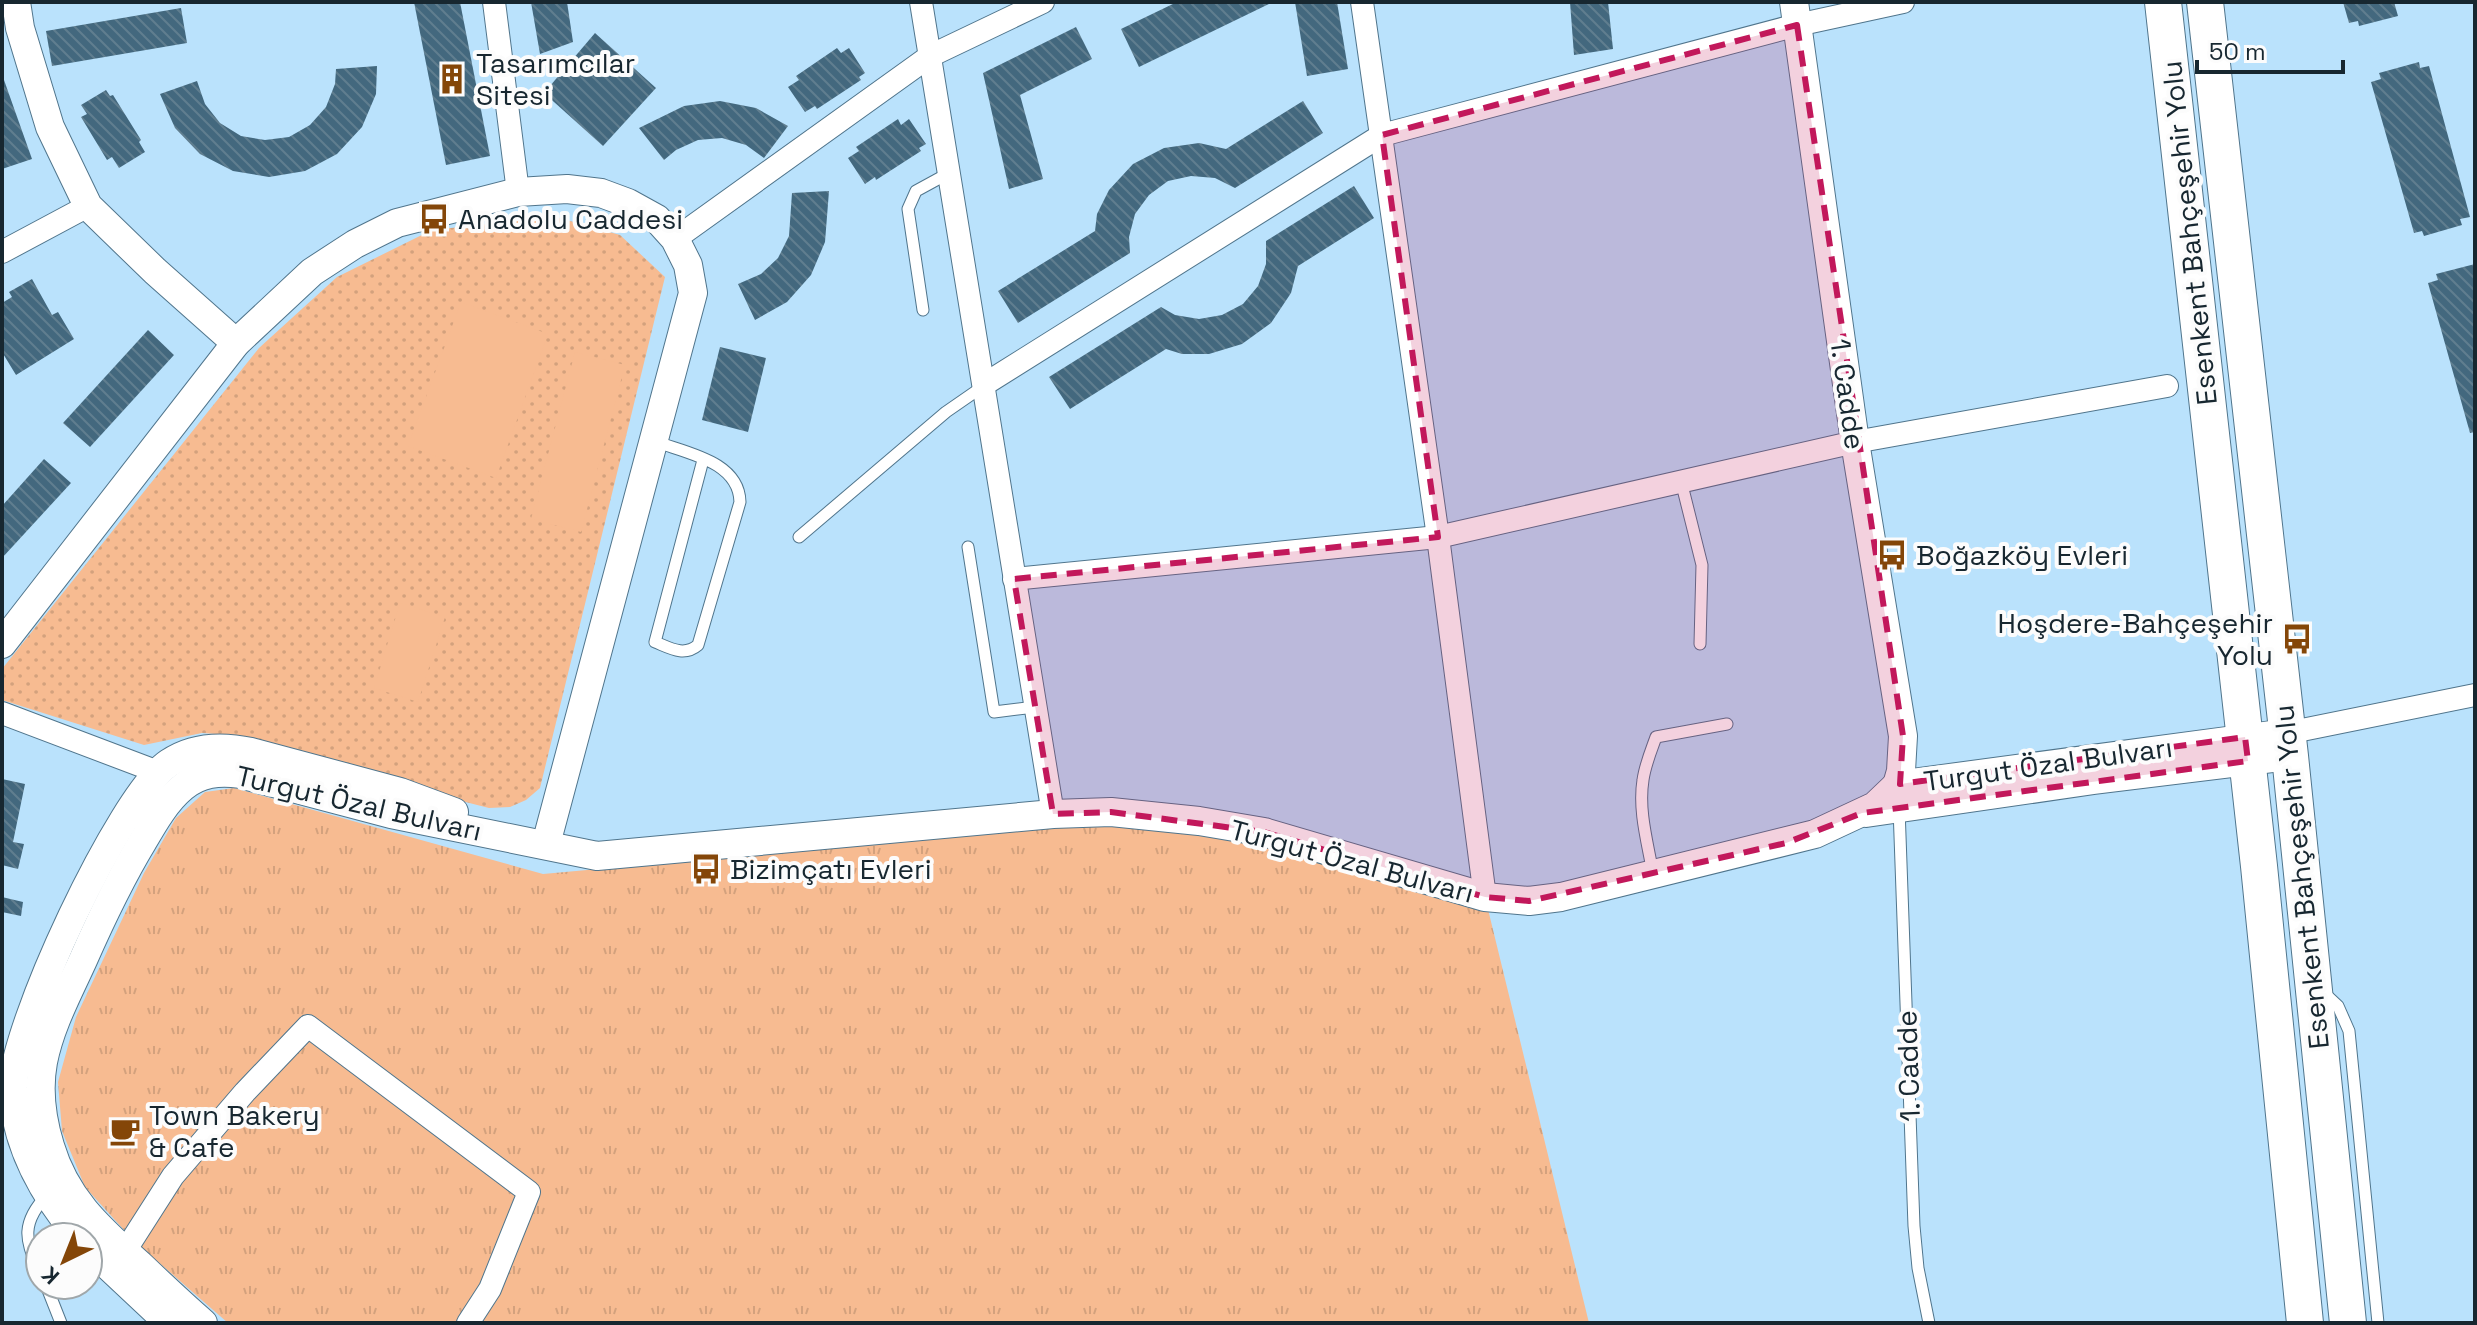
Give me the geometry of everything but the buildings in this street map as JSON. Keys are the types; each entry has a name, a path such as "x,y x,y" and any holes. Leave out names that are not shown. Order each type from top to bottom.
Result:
{"main road":[{"name":"Esenkent Bahçeşehir Yolu","path":"2163,2 2246,749 2305,1323"},
{"name":"Esenkent Bahçeşehir Yolu","path":"2205,2 2288,744 2348,1323"}],"street":[{"path":"494,2 518,192"},
{"path":"921,2 1053,814"},
{"path":"675,239 930,56 1043,2"},
{"path":"1362,2 1438,537 1485,897"},
{"path":"985,384 1382,135 1796,14 1903,2"},
{"path":"14,3 50,127 88,206 236,343"},
{"name":"1. Cadde","path":"1796,14 1855,442 1903,736 1904,754 1898,796"},
{"path":"2,644 236,343 312,272 355,244 397,223 518,192 567,189 601,193 657,219 675,239 688,265 693,293 546,844"},
{"path":"2,252 88,206"},
{"path":"1014,579 1438,537 1855,442 2167,386"},
{"path":"2288,744 2475,695"},
{"path":"2,713 158,772"},
{"name":"Turgut Özal Bulvarı","path":"71,1221 55,1186 43,1116 41,1075 47,1046 114,892 153,824 181,788 211,773 240,774 391,814 597,856 1053,814 1111,812 1199,821 1264,832 1485,897 1529,901 1561,897 1815,834 1881,801 1898,796 2288,744"},
{"name":"Turgut Özal Bulvarı","path":"55,1186 32,1167 22,1141 13,1090 16,1062 22,1038 49,971 89,882 124,820 158,772 181,756 198,750 239,749 400,792 546,844"},
{"path":"125,1251 173,1176 245,1092 308,1026 529,1192 490,1289 468,1323"},
{"name":"Turgut Özal Bulvarı","path":"104,1240 125,1251 203,1323"},
{"path":"104,1264 169,1323"}],"lane":[{"path":"923,310 908,209 912,196 921,186 950,173"},
{"path":"799,537 946,412 985,384"},
{"path":"654,441 720,466 732,476 740,492 740,502 698,645 689,651 678,651 655,642 703,460"},
{"path":"1681,481 1702,565 1700,644"},
{"path":"968,547 994,712 1035,707"},
{"path":"1653,875 1641,793 1656,737 1727,724"},
{"name":"1. Cadde","path":"1898,796 1914,1226 1918,1268 1929,1323"},
{"path":"2312,985 2335,1002 2349,1031 2378,1323"},
{"path":"30,1221 55,1186"},
{"path":"52,1301 61,1323"}],"highlighted area":[{"path":"1797,25 1903,736 1900,784 2245,737 2248,761 1862,813 1786,843 1529,901 1485,897 1264,832 1111,812 1053,814 1014,579 1438,537 1382,135"}],"green space":[{"path":"556,217 620,235 665,277 540,788 526,800 510,807 489,808 243,736 202,733 144,745 2,700 2,669 259,348 337,277 432,230"},
{"path":"461,302 548,334 496,478 408,446"},
{"path":"575,352 625,365 581,532 531,519"},
{"path":"400,603 445,617 418,702 374,688"},
{"path":"234,788 543,874 1053,814 1199,821 1485,897 1589,1323 228,1323 133,1240 85,1187 62,1131 58,1082 76,1017 144,873 176,818 205,792"}],"place":[{"name":"Tasarımcılar Sitesi","path":"452,79"},
{"name":"Anadolu Caddesi","path":"434,219"},
{"name":"Boğazköy Evleri","path":"1892,555"},
{"name":"Hoşdere-Bahçeşehir Yolu","path":"2297,639"},
{"name":"Bizimçatı Evleri","path":"706,869"},
{"name":"Town Bakery & Cafe","path":"125,1131"}]}
